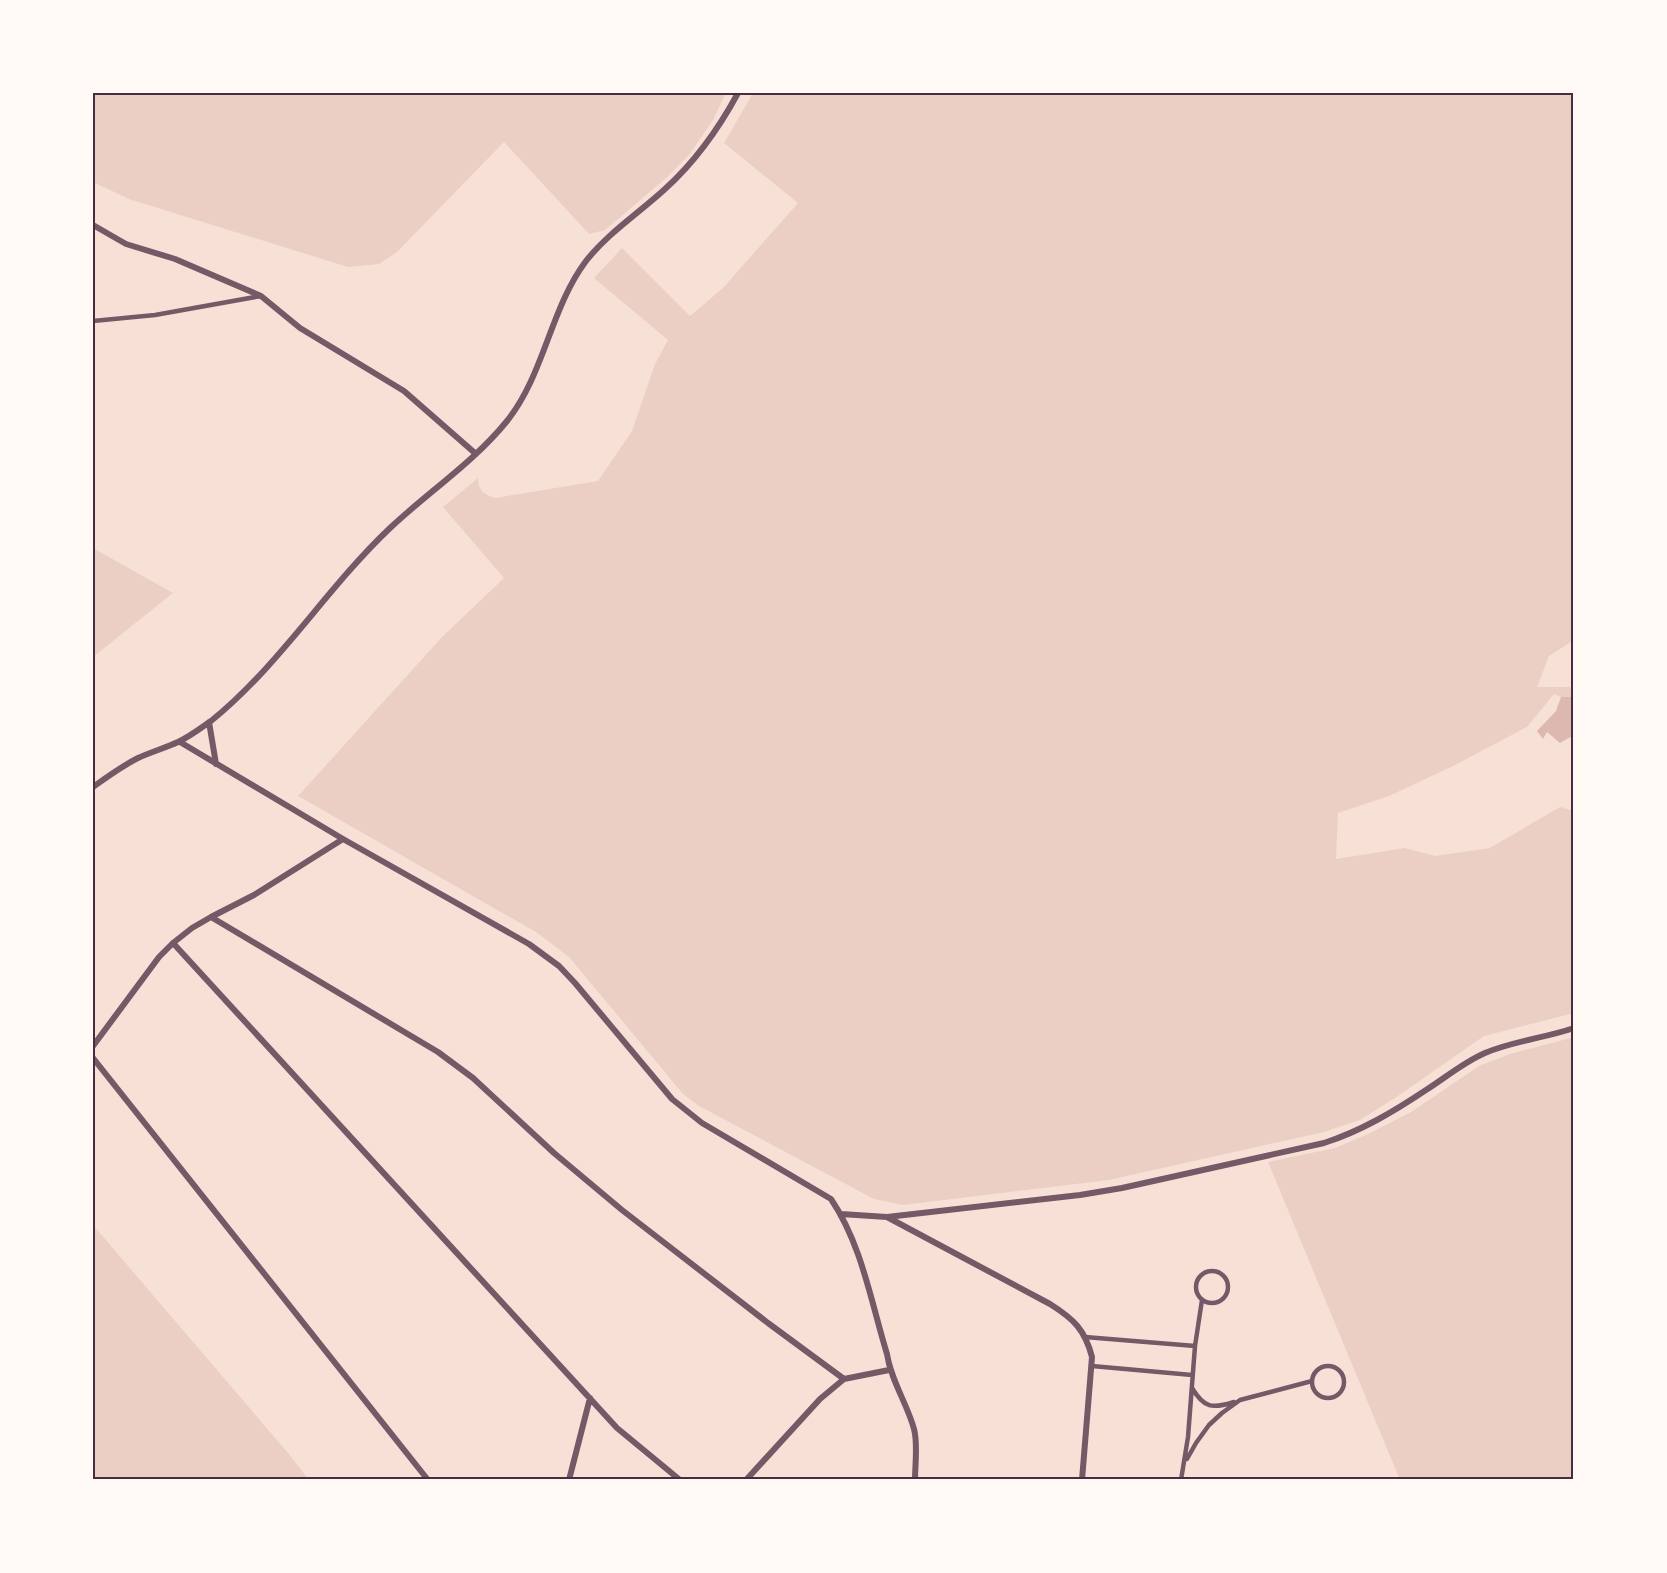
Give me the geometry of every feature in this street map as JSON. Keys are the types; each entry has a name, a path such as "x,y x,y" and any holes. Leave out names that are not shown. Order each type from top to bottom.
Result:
{"street":[{"path":"93,787 135,759 180,742 209,722 239,696 390,529 476,454 507,421 535,374 563,299 582,267 605,242 689,166 711,138 738,93"},
{"path":"93,225 126,244 175,259 261,297 300,328 404,391 476,454"},
{"path":"209,722 216,764"},
{"path":"180,742 343,839 529,944 559,966 575,983 672,1099 702,1123 831,1199 841,1214 859,1257 890,1370 915,1431 915,1480"},
{"path":"93,1046 159,957 173,943 211,916 254,895 343,839"},
{"path":"211,916 447,1059 473,1078 554,1154 622,1210 844,1379"},
{"path":"173,943 616,1428 680,1480"},
{"path":"841,1214 887,1217 1080,1196 1324,1143 1348,1135 1376,1121 1484,1054 1574,1028"},
{"path":"93,1058 428,1480"},
{"path":"887,1217 1067,1314 1080,1327 1089,1344 1092,1357 1082,1480"},
{"path":"746,1480 820,1399 844,1379 890,1370"},
{"path":"569,1480 590,1398"},
{"path":"664,1480 667,1470"}],"lane":[{"path":"93,321 155,315 261,297"},
{"path":"1182,1480 1188,1437 1194,1346 1202,1300 1196,1289 1199,1277 1210,1271 1222,1275 1228,1286 1224,1297 1214,1303 1202,1300"},
{"path":"1085,1336 1194,1346"},
{"path":"1092,1366 1192,1375"},
{"path":"1322,1366 1329,1366 1340,1371 1344,1383 1339,1394 1327,1398 1316,1392 1312,1381 1317,1370 1322,1366"},
{"path":"1191,1388 1199,1399 1210,1406 1219,1407 1312,1381"},
{"path":"1184,1464 1209,1425 1240,1400"}],"shaded area":[{"path":"93,93 726,93 713,120 689,155 665,179 605,230 589,234 504,142 397,252 379,264 348,267 129,199 93,182"},
{"path":"753,93 1574,93 1574,640 1549,656 1537,687 1570,687 1574,697 1561,697 1554,694 1527,727 1389,796 1338,813 1336,859 1405,848 1435,856 1490,848 1560,807 1574,811 1574,1013 1484,1036 1360,1120 1324,1132 1109,1180 903,1205 874,1199 699,1106 683,1094 569,957 536,932 298,796 443,636 504,578 443,507 478,478 482,491 495,498 598,481 632,431 655,364 668,340 594,278 622,248 690,316 723,288 798,203 724,143"},
{"path":"93,548 173,593 93,657"},
{"path":"1561,697 1574,697 1574,735 1560,743 1547,732 1543,739 1537,731 1556,711"},
{"path":"1574,1037 1574,1480 1400,1480 1268,1162 1335,1148 1411,1112 1479,1066 1510,1054"},
{"path":"93,1225 288,1453 309,1480 93,1480"}]}
